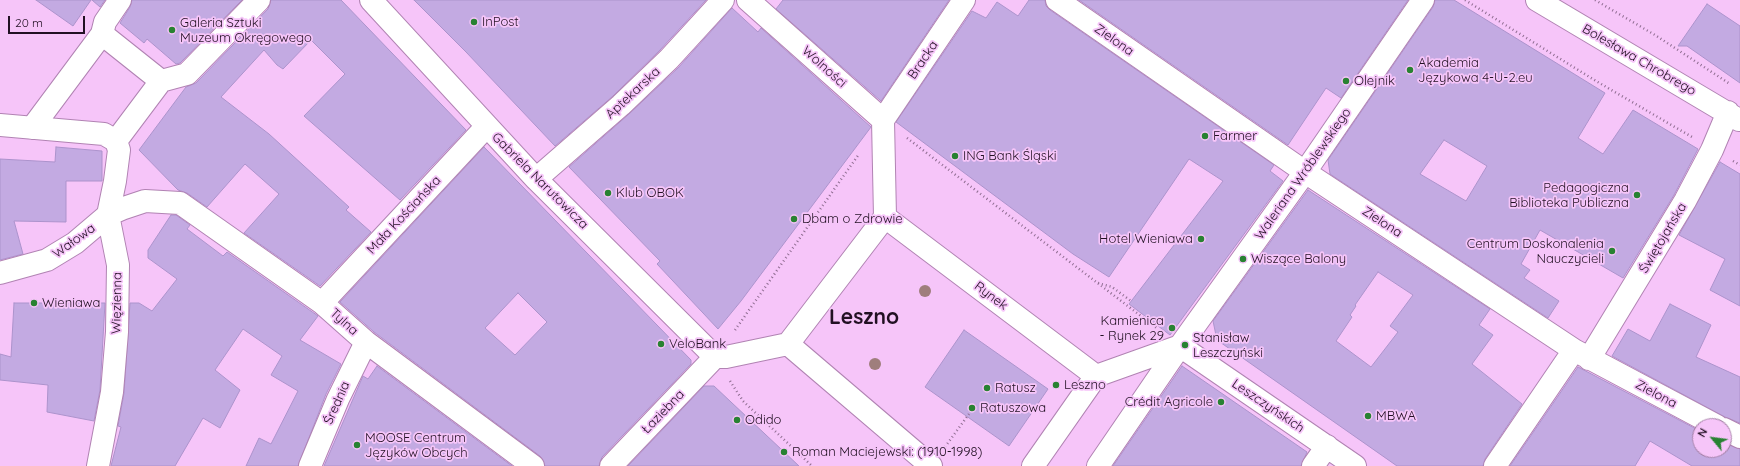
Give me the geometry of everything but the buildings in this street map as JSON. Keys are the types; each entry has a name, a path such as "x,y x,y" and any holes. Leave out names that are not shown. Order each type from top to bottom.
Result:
{"street":[{"path":"32,128 102,34 105,22 120,0"},
{"path":"0,125 104,134 116,141 161,81 187,74 259,0"},
{"name":"Gabriela Narutowicza","path":"371,0 536,180 715,357"},
{"name":"Aptekarska","path":"536,180 626,100 668,59 722,0"},
{"name":"Bracka","path":"883,120 964,0"},
{"name":"Zielona","path":"1058,0 1305,172 1582,354 1702,418"},
{"name":"Waleriana Wróblewskiego","path":"1098,466 1180,346 1305,172 1423,0"},
{"name":"Bolesława Chrobrego","path":"1537,0 1734,116"},
{"name":"Wolności","path":"762,5 883,120"},
{"path":"102,34 161,81"},
{"name":"Świętojańska","path":"1495,466 1582,354 1678,214 1712,150 1734,116"},
{"path":"715,357 726,357 788,344 885,217 883,120"},
{"name":"Mała Kościańska","path":"322,303 486,127"},
{"name":"Więzienna","path":"98,466 112,392 117,332 118,265 108,215 115,182 119,150 116,141"},
{"name":"Tylna","path":"145,201 180,203 322,303 366,342 533,466"},
{"name":"Wałowa","path":"0,273 47,260 75,243 108,215 145,201"},
{"name":"Rynek","path":"885,217 1096,376"},
{"name":"Średnia","path":"310,466 338,399 366,342"},
{"path":"788,344 931,466"},
{"path":"1033,466 1096,376 1180,346"},
{"name":"Leszczyńskich","path":"1180,346 1355,466"},
{"name":"Łaziebna","path":"611,466 715,357"},
{"path":"1313,466 1327,446"}],"path":[{"path":"1465,0 1596,81 1740,165"},
{"path":"1595,0 1655,35 1733,86"},
{"path":"1096,282 1112,287 1131,301"},
{"path":"715,357 743,401 812,466"},
{"path":"931,466 969,414"}],"place":[{"name":"InPost","path":"474,22"},
{"name":"Galeria Sztuki Muzeum Okręgowego","path":"172,30"},
{"name":"Akademia Językowa 4-U-2.eu","path":"1410,70"},
{"name":"Olejnik","path":"1346,81"},
{"name":"Farmer","path":"1205,136"},
{"name":"ING Bank Śląski","path":"955,156"},
{"name":"Klub OBOK","path":"608,193"},
{"name":"Pedagogiczna Biblioteka Publiczna","path":"1637,195"},
{"name":"Dbam o Zdrowie","path":"794,219"},
{"name":"Hotel Wieniawa","path":"1201,239"},
{"name":"Centrum Doskonalenia Nauczycieli","path":"1612,251"},
{"name":"Wiszące Balony","path":"1243,259"},
{"name":"Wieniawa","path":"34,303"},
{"name":"Kamienica - Rynek 29","path":"1172,328"},
{"name":"VeloBank","path":"661,344"},
{"name":"Stanisław Leszczyński","path":"1185,345"},
{"name":"Leszno","path":"1056,385"},
{"name":"Ratusz","path":"987,388"},
{"name":"Crédit Agricole","path":"1221,402"},
{"name":"Ratuszowa","path":"972,408"},
{"name":"MBWA","path":"1368,416"},
{"name":"Odido","path":"737,420"},
{"name":"MOOSE Centrum Języków Obcych","path":"357,445"},
{"name":"Roman Maciejewski: (1910-1998)","path":"784,452"}],"district":[{"name":"Leszno","path":"864,318"}]}
